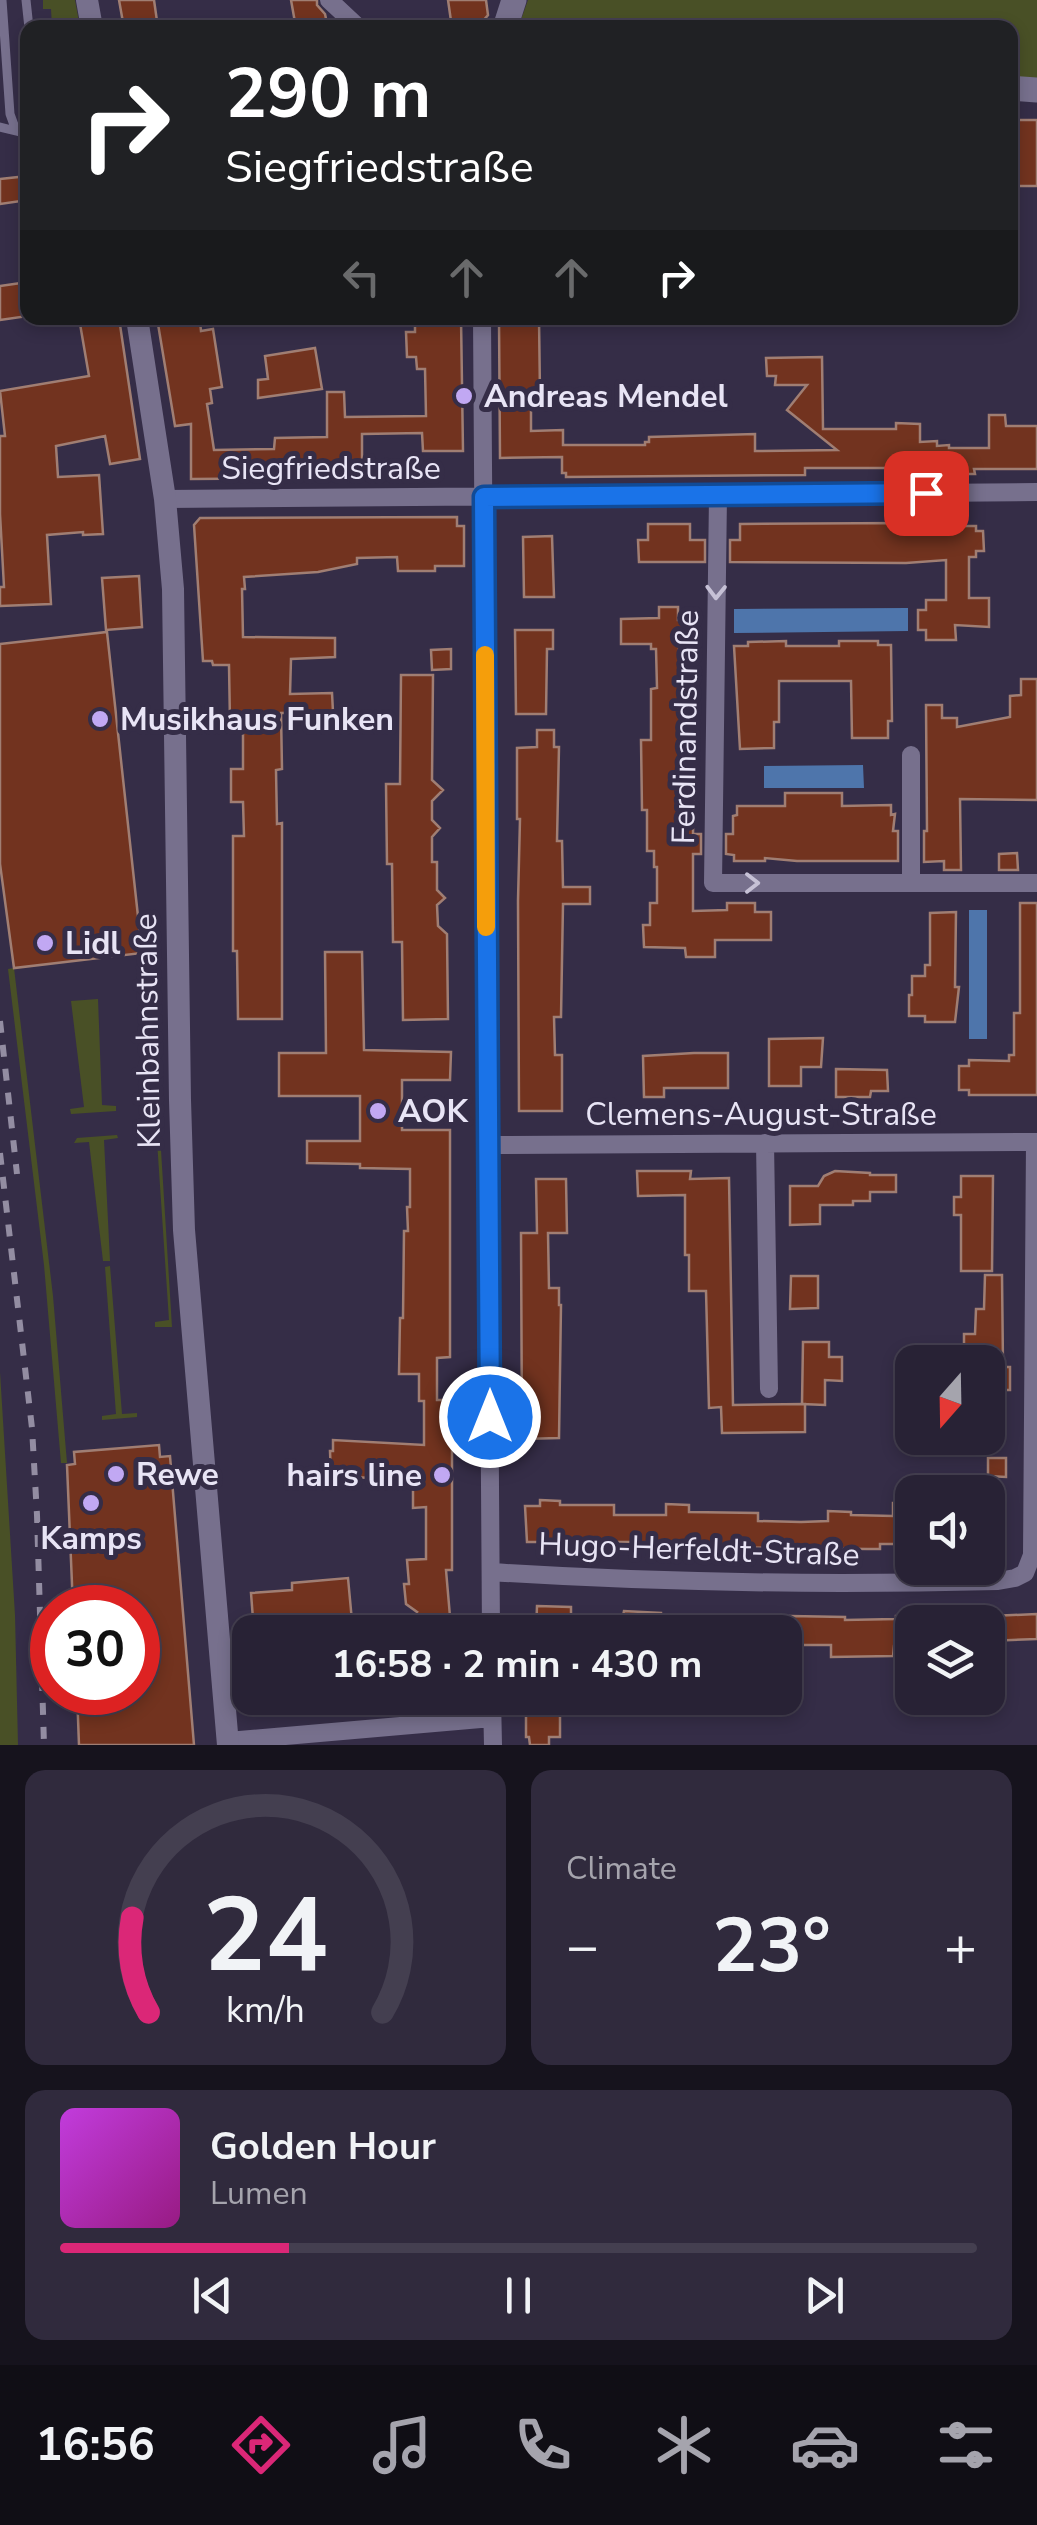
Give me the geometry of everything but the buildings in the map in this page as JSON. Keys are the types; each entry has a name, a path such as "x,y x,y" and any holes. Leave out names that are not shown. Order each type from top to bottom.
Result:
{"street":[{"path":"329,0 350,20"},
{"name":"Kleinbahnstraße","path":"138,325 165,499 173,589 184,1230 228,1743"},
{"path":"482,325 491,1615"},
{"name":"Siegfriedstraße","path":"165,499 1037,492"},
{"name":"Ferdinandstraße","path":"718,495 713,883 1037,884"},
{"path":"911,755 911,882"},
{"path":"1035,1456 1036,1142"},
{"name":"Clemens-August-Straße","path":"488,1146 1036,1142"},
{"path":"766,1143 768,1388"},
{"name":"Hugo-Herfeldt-Straße","path":"491,1572 674,1582 823,1584 1015,1578 1024,1573 1032,1554 1035,1456"},
{"path":"228,1743 492,1718 493,1745"}],"lane":[{"path":"2,0 10,114 20,129"}],"green space":[{"path":"43,0 75,0 79,20 52,20 51,9 43,9"},
{"path":"528,0 1037,0 1037,80 1018,79 1018,20 521,20"},
{"path":"14,968 53,1296 67,1463 61,1463 44,1265 8,969"},
{"path":"158,989 160,1106 144,1106 142,1097 155,1095 152,997 137,993"},
{"path":"98,999 102,1105 116,1106 116,1111 71,1114 70,1109 84,1107 71,1001"},
{"path":"160,1134 172,1327 155,1327 155,1322 169,1320 157,1141 144,1140 143,1136"},
{"path":"77,1138 118,1138 104,1140 110,1261 103,1261 89,1142 74,1143"},
{"path":"110,1266 122,1414 137,1413 137,1417 102,1420 102,1416 116,1414 105,1267"},
{"path":"0,1372 15,1615 18,1745 0,1745"}],"water":[{"path":"908,608 908,631 734,633 734,609"},
{"path":"863,765 864,788 764,788 764,766"},
{"path":"969,910 987,910 987,1039 969,1039"}],"railway":[{"path":"0,1021 17,1174"},
{"path":"0,1153 32,1428 44,1745"}],"slow traffic":[{"path":"485,655 486,927"}],"place":[{"name":"Andreas Mendel","path":"464,396"},
{"name":"Musikhaus Funken","path":"100,719"},
{"name":"Lidl","path":"45,943"},
{"name":"AOK","path":"378,1111"},
{"name":"Rewe","path":"116,1474"},
{"name":"hairs line","path":"442,1475"},
{"name":"Kamps","path":"91,1503"}],"route":[{"path":"490,1417 484,497 926,493"}]}
